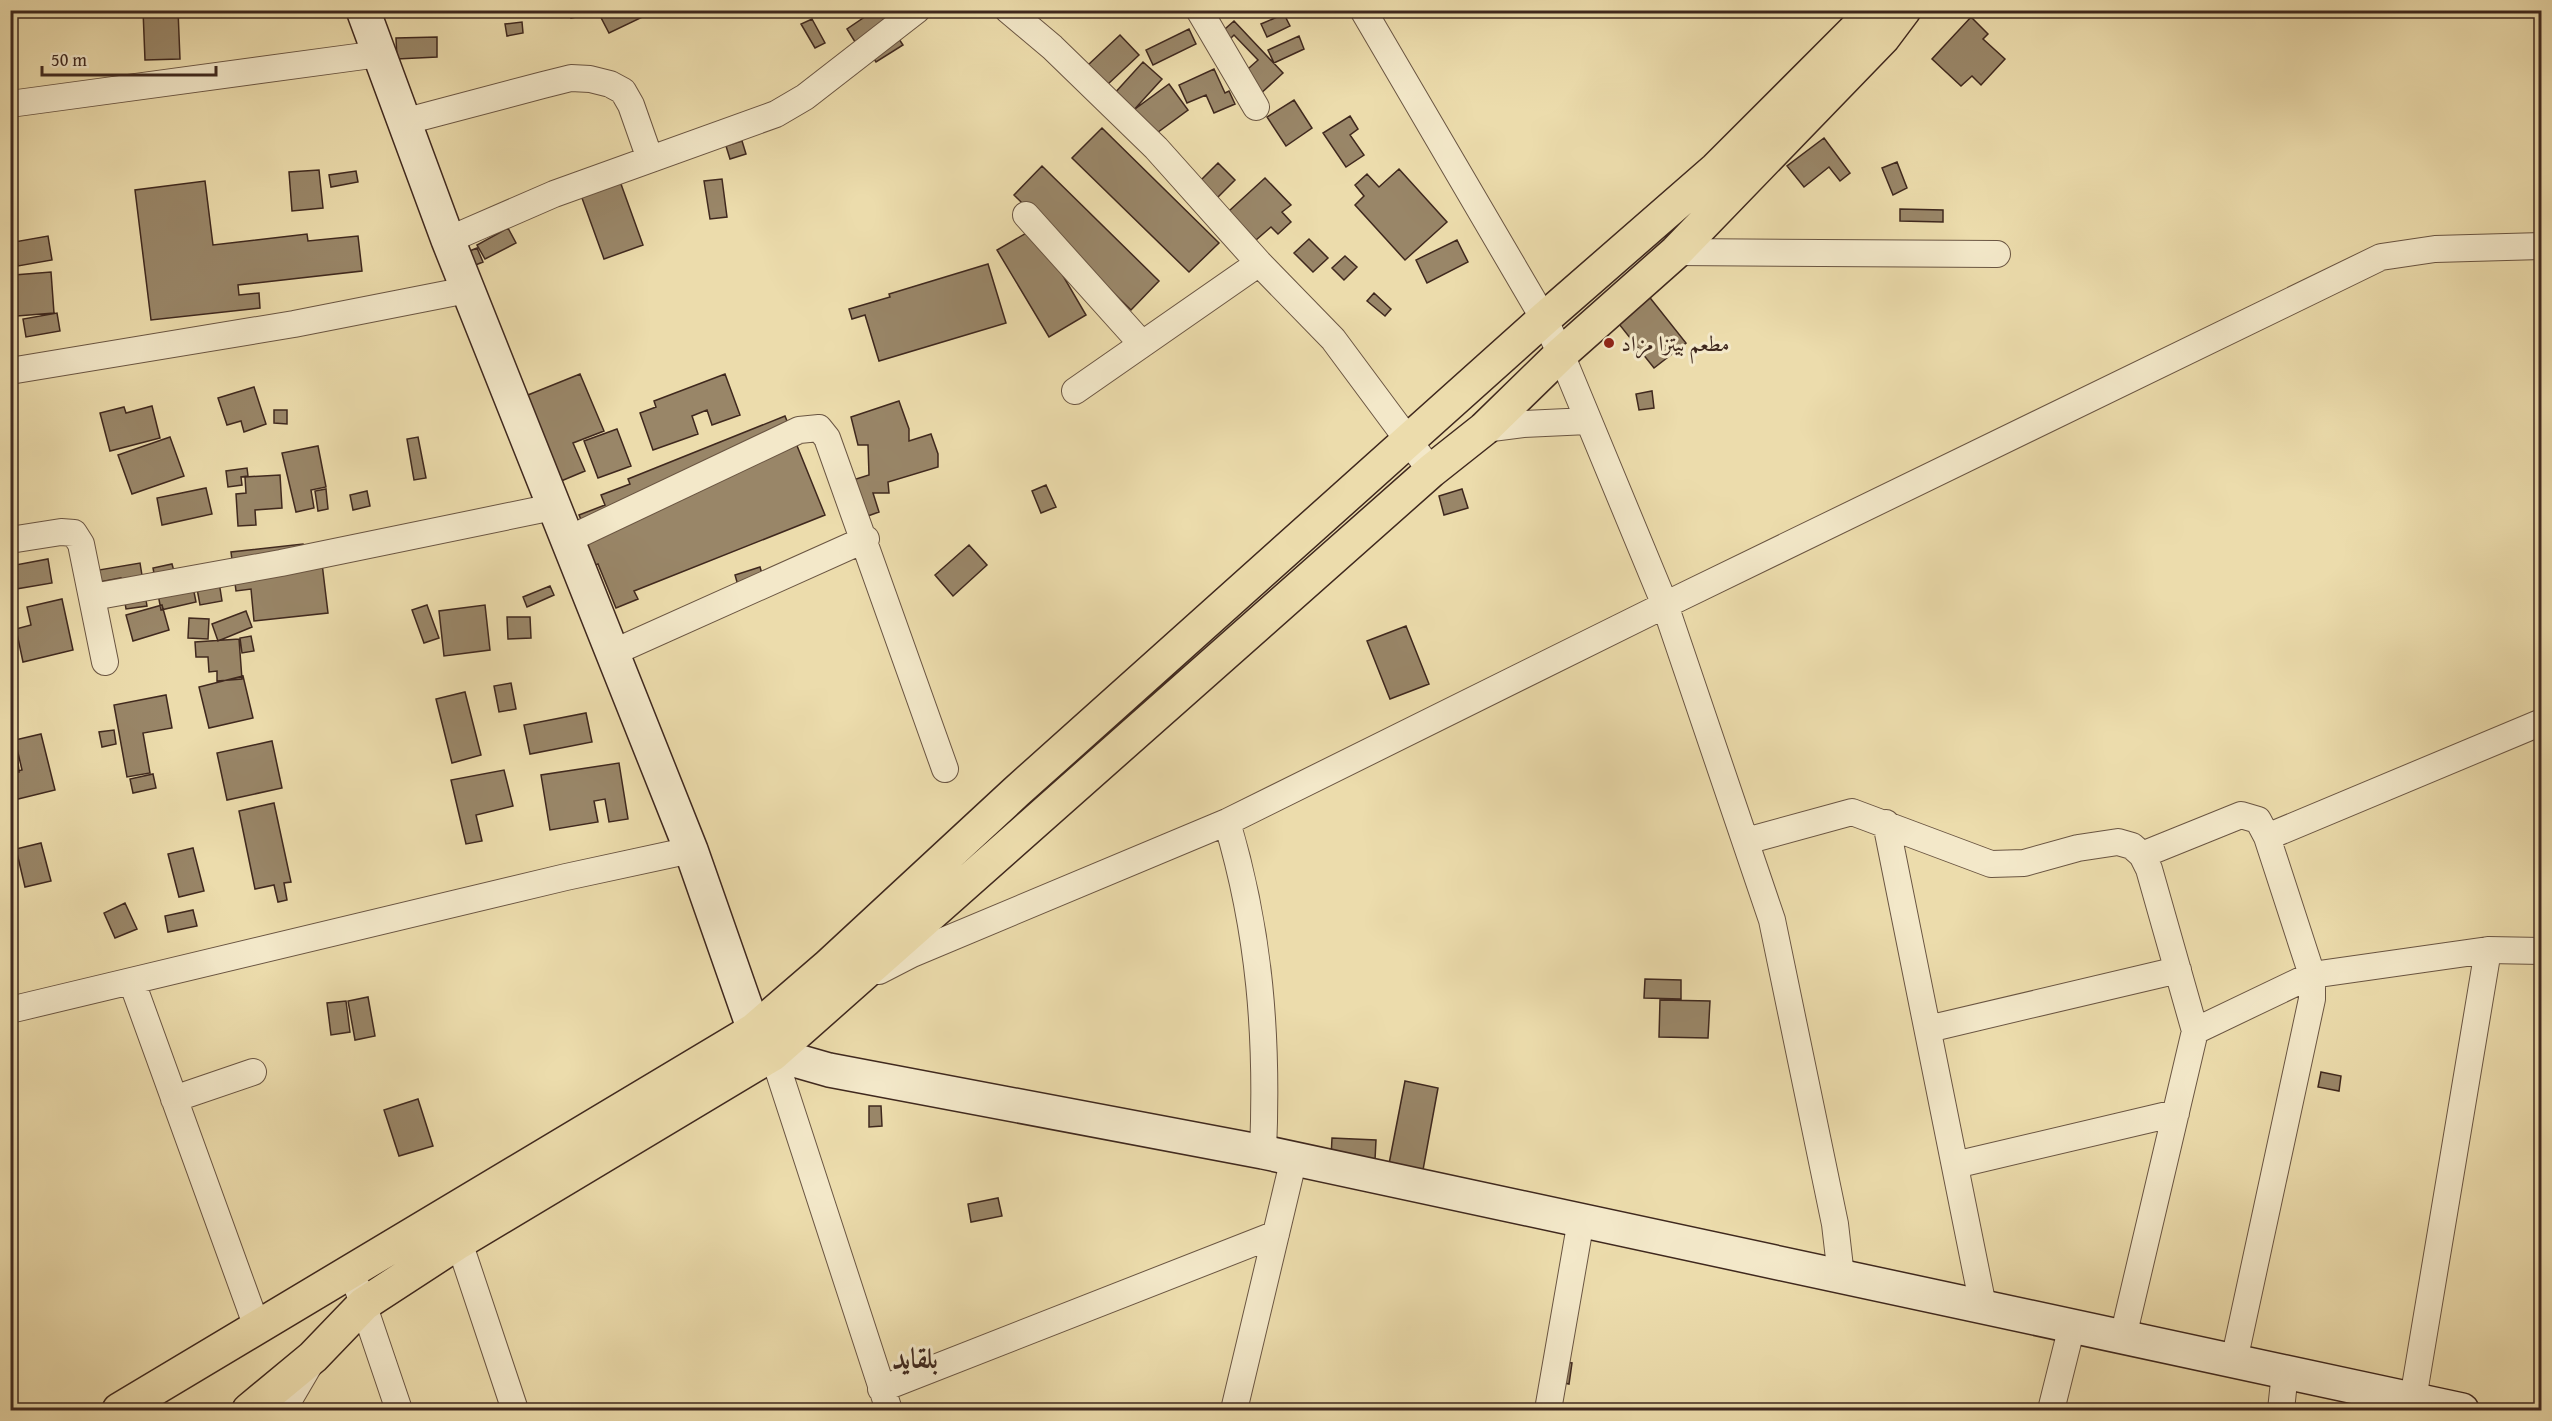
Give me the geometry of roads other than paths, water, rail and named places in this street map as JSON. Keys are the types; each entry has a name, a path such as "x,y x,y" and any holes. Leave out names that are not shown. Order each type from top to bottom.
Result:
{"main road":[{"path":"363,10 467,290 691,850 763,1042 829,1070 1279,1155 2462,1410"},
{"path":"836,978 1016,792 1544,319 1716,169 1860,25 1870,10"},
{"path":"249,1410 313,1357 364,1305 763,1042 836,978 1038,820 1431,471 1485,429 1561,354 1676,252 1883,38 1904,10"},
{"path":"1016,792 1038,820"},
{"path":"119,1410 351,1270 763,1042"}],"street":[{"path":"448,240 554,194 776,114 805,97 917,10"},
{"path":"1008,10 1052,46 1156,148 1259,263 1333,339 1431,471"},
{"path":"1199,10 1256,107"},
{"path":"1363,10 1544,319 1561,354 1665,605 1772,920 1835,1224 1841,1276"},
{"path":"10,104 379,54"},
{"path":"403,122 543,84 571,78 590,79 610,84 623,92 650,159"},
{"path":"1026,215 1142,344"},
{"path":"836,978 912,954 1227,822 1665,605 2381,257 2435,249 2541,246"},
{"path":"1676,252 1996,254"},
{"path":"1075,391 1259,263"},
{"path":"10,370 294,324 467,290"},
{"path":"1485,429 1588,421"},
{"path":"567,540 809,428 819,428 827,438 866,540 945,769"},
{"path":"93,597 281,563 553,507"},
{"path":"10,540 74,533 81,544 105,662"},
{"path":"612,653 866,540"},
{"path":"2267,837 2541,722"},
{"path":"1746,841 1852,812 1990,864 2024,863 2098,843 2118,842 2132,846 2142,855 2149,869 2195,1031 2123,1337"},
{"path":"2142,855 2241,815 2258,820 2267,837 2312,975 2312,999 2234,1361"},
{"path":"1227,822 1244,877 1259,972 1266,1075 1279,1155 1276,1234 1234,1410"},
{"path":"1886,823 1983,1306"},
{"path":"10,1010 566,877 691,850"},
{"path":"2413,1399 2488,950"},
{"path":"2195,1031 2312,975 2488,950 2541,951"},
{"path":"1928,1029 2178,970"},
{"path":"132,982 257,1327"},
{"path":"763,1042 885,1400 1276,1234"},
{"path":"174,1099 253,1072"},
{"path":"1955,1165 2176,1113"},
{"path":"1548,1410 1581,1220"},
{"path":"459,1242 515,1410"},
{"path":"351,1270 399,1410"},
{"path":"2051,1410 2072,1326"},
{"path":"283,1410 313,1357"},
{"path":"2281,1410 2285,1372"}],"place":[{"name":"مطعم بيتزا مزاد","path":"1609,343"}],"district":[{"name":"بلقايد","path":"915,1358"}]}
